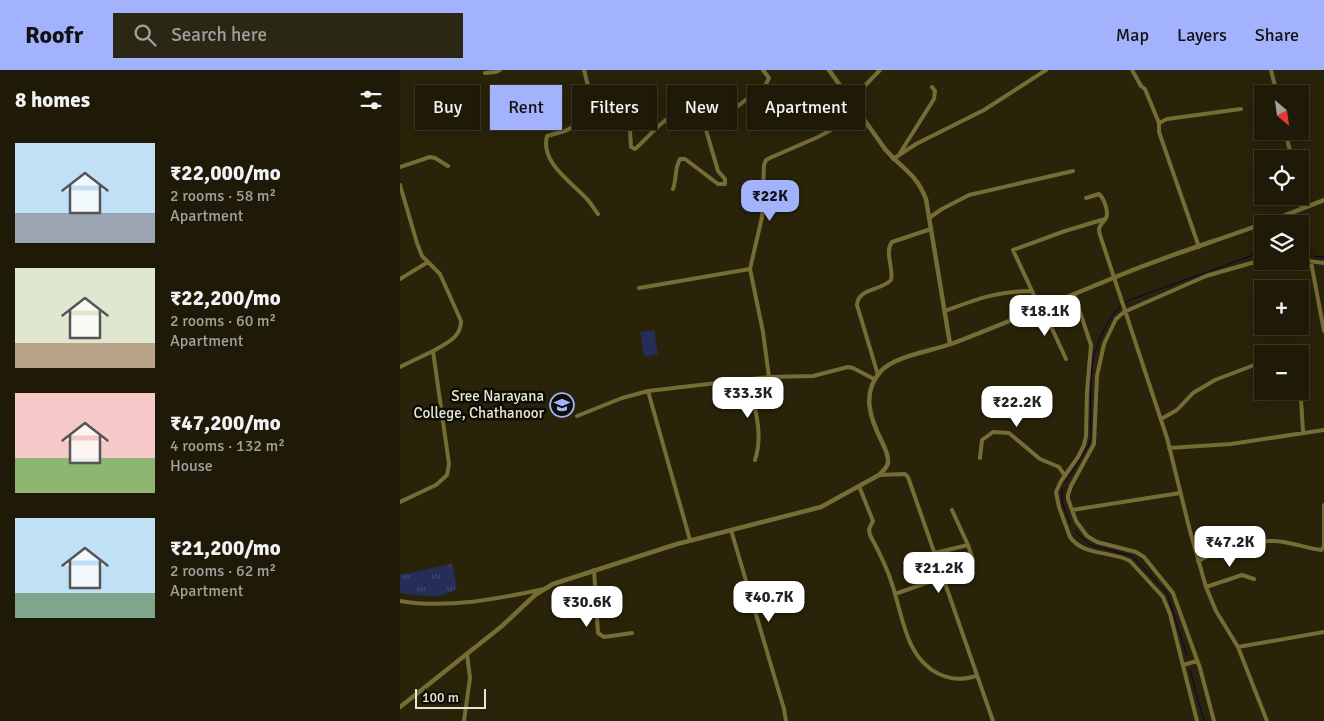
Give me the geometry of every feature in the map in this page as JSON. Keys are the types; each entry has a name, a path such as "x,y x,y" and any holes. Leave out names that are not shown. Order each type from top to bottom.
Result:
{"street":[{"path":"485,73 500,70"},
{"path":"584,70 588,85"},
{"path":"737,107 766,84 769,78 763,70"},
{"path":"829,70 839,85"},
{"path":"865,86 880,70"},
{"path":"898,154 984,110 1046,70"},
{"path":"1132,70 1141,86 1145,89 1159,123 1159,132 1198,247"},
{"path":"1271,70 1275,85"},
{"path":"893,159 934,99 935,91 932,87"},
{"path":"1159,123 1167,120 1241,109"},
{"path":"657,128 667,120"},
{"path":"865,121 893,159 918,182 926,199 950,344"},
{"path":"572,127 548,136 546,147 548,154 559,171 584,196 598,214"},
{"path":"629,130 632,149 637,148 655,130"},
{"path":"673,189 676,182 676,168 680,160 686,159 718,184 725,184 725,179 718,171 706,130"},
{"path":"769,377 763,332 750,269 762,217 766,160 830,130"},
{"path":"400,167 430,157 448,166"},
{"path":"929,218 968,195 1073,171"},
{"path":"400,185 422,256 440,274 461,321 461,330 458,334 433,351 400,367"},
{"path":"1086,198 1101,195 1107,214 1099,230 1113,278 1161,419 1206,587 1216,611 1238,647 1267,721"},
{"path":"1285,215 1324,200"},
{"path":"1066,359 1013,250 1105,219"},
{"path":"400,707 502,626 535,595 553,584 690,540 822,507 879,475 886,468 888,462 887,453 874,426 869,410 870,394 874,379 891,363 950,344 1113,278 1254,227"},
{"path":"878,374 857,300 863,293 883,287 891,280 892,271 889,249 892,242 931,229"},
{"path":"400,279 428,262"},
{"path":"1214,721 1173,593 1144,558 1136,552 1092,541 1077,525 1068,499 1068,489 1094,444 1097,376 1100,355 1116,319 1124,311 1206,276 1254,262"},
{"path":"1324,264 1311,262 1324,331"},
{"path":"639,288 750,269"},
{"path":"945,311 989,295 1013,291 1032,291"},
{"path":"1074,294 1091,339 1086,436 1084,445 1065,476 1056,496 1070,538 1078,545 1130,561 1163,597 1170,614 1198,721"},
{"path":"400,502 436,486 447,474 449,464 433,351"},
{"path":"1161,419 1177,410 1193,392 1215,380 1254,365"},
{"path":"577,416 622,398 648,391 769,377 813,376 848,367 874,379"},
{"path":"748,380 757,417 760,445 755,460"},
{"path":"648,391 690,540"},
{"path":"1301,400 1303,432"},
{"path":"1169,448 1232,444 1324,430"},
{"path":"980,458 982,440 993,432 1009,433 1040,459 1059,467 1065,476"},
{"path":"879,475 905,474 908,478 993,721"},
{"path":"859,486 873,521 869,529 870,535 889,575 913,650 925,665 946,677 963,679 976,676"},
{"path":"1072,510 1180,493"},
{"path":"1198,561 1220,550 1274,541 1321,550 1324,547 1324,505"},
{"path":"952,510 973,560"},
{"path":"1068,530 1077,525"},
{"path":"731,530 786,721"},
{"path":"935,554 968,545"},
{"path":"594,570 598,633 604,637 632,633"},
{"path":"1206,587 1242,574 1254,579"},
{"path":"896,594 943,577"},
{"path":"400,601 438,604 493,600 544,589"},
{"path":"1238,647 1324,632"},
{"path":"464,721 470,678 467,654"},
{"path":"1184,664 1196,661"}],"green space":[{"path":"654,330 658,354 644,357 640,332"},
{"path":"452,564 457,588 451,592 437,596 400,593 400,575"}],"waterway":[{"path":"1125,303 1254,255"},
{"path":"1309,256 1324,257"},
{"path":"1065,483 1091,438 1090,399 1093,360 1100,338 1108,322 1122,305"},
{"path":"1062,489 1062,502 1070,523"},
{"path":"1075,531 1090,545 1132,556 1167,593 1187,656"},
{"path":"1190,670 1204,721"}],"place":[{"name":"Sree Narayana College, Chathanoor","path":"562,405"}]}
